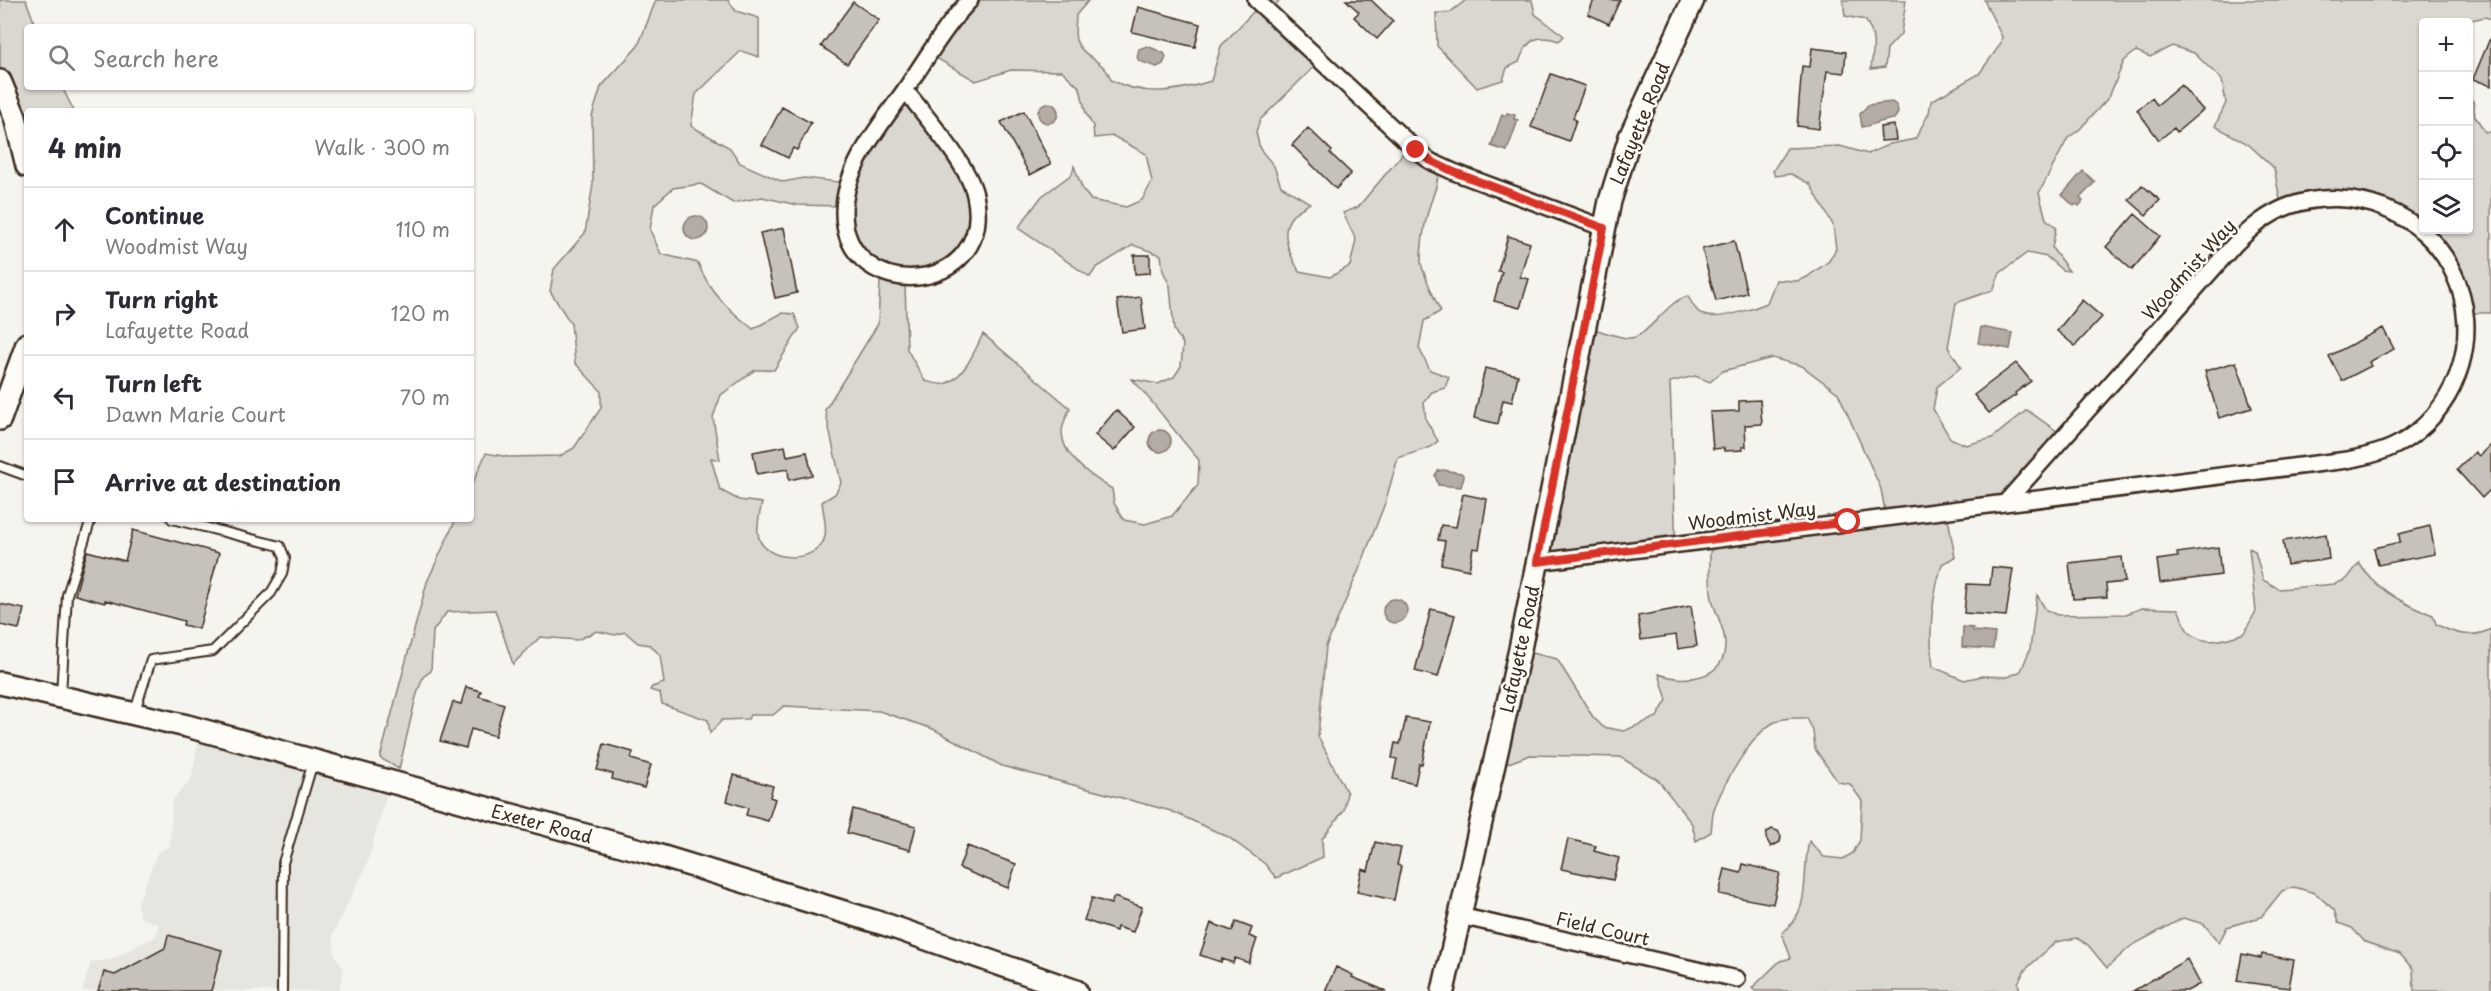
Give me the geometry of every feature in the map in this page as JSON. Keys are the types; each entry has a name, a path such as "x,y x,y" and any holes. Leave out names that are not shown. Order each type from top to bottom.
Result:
{"street":[{"path":"905,90 965,174 975,193 978,213 974,236 962,256 944,270 922,278 899,278 877,270 866,261 848,235 844,212 854,170 868,144 945,30 970,0"},
{"path":"1256,0 1416,150 1431,161 1454,172 1604,228"},
{"name":"Lafayette Road","path":"1443,991 1537,562 1610,201 1630,137 1693,0"},
{"path":"0,81 15,117 24,154"},
{"name":"Woodmist Way","path":"1537,562 2347,460 2388,449 2406,439 2438,411 2458,375 2464,354 2466,323 2461,292 2454,273 2435,244 2414,224 2376,204 2354,199 2309,200 2288,206 2268,216 2249,229 2234,245 2006,502"},
{"path":"0,419 24,352"},
{"name":"Exeter Road","path":"0,683 61,699 187,726 647,852 887,925 1076,991"},
{"name":"Field Court","path":"1460,916 1737,979"}],"lane":[{"path":"0,466 24,475"},
{"path":"61,699 67,595 90,522"},
{"path":"134,715 151,660 213,651 271,593 282,574 285,558 279,546 184,522"},
{"path":"282,991 283,863 314,761"}],"shaded area":[{"path":"0,0 26,0 35,24 24,24 24,90 64,90 72,108 24,108 24,165 0,80"},
{"path":"656,0 728,0 736,11 759,18 759,57 741,51 696,94 691,126 730,148 740,163 783,182 804,178 847,183 880,129 911,100 962,171 979,217 947,276 934,282 905,283 907,349 925,381 944,384 963,370 983,334 1070,408 1062,436 1070,455 1086,471 1112,489 1114,503 1124,520 1145,524 1172,516 1198,485 1199,460 1132,379 1158,384 1174,377 1181,366 1183,344 1174,330 1170,286 1163,271 1161,255 1133,245 1096,268 1090,277 1018,228 1042,196 1072,174 1074,166 1083,190 1091,200 1126,207 1142,200 1152,182 1146,154 1113,136 1094,138 1093,126 1086,114 1080,88 1062,71 1011,70 976,81 936,58 939,48 977,0 1089,0 1076,15 1075,37 1083,51 1104,68 1111,80 1148,91 1185,88 1211,81 1221,46 1256,9 1250,0 1280,0 1268,12 1316,65 1260,120 1256,132 1260,149 1274,166 1281,186 1310,203 1295,213 1286,228 1287,243 1292,258 1299,271 1330,277 1350,266 1356,240 1343,213 1358,207 1405,151 1438,170 1425,224 1421,263 1441,311 1424,321 1419,348 1430,370 1449,377 1445,388 1432,392 1424,402 1426,420 1438,441 1431,447 1398,458 1385,503 1326,646 1318,736 1347,793 1344,810 1322,839 1323,857 1276,878 1265,864 1228,837 1171,811 1002,766 933,729 879,711 784,706 773,715 750,715 748,719 722,720 710,733 708,720 662,704 660,693 650,690 664,683 660,655 650,645 638,643 625,632 615,635 597,631 577,640 540,637 513,664 495,610 447,612 433,631 431,671 423,677 416,697 399,769 380,758 427,582 455,522 474,522 474,480 486,453 509,457 560,456 574,448 601,408 601,391 575,363 571,324 550,291 554,269 585,233 593,184 592,116 601,87 638,46","holes":["701,184 733,203 762,197 797,205 840,206 863,264 882,278 878,324 825,410 841,483 835,494 822,502 825,536 821,545 813,552 802,556 778,555 761,543 758,529 762,503 739,500 720,490 711,458 720,460 713,417 721,395 755,370 774,370 800,328 794,314 782,313 753,329 714,292 698,263 661,254 650,230 654,205 673,188"]},
{"path":"1466,0 1532,0 1535,14 1564,36 1559,41 1544,38 1533,40 1525,48 1519,62 1507,68 1503,80 1477,88 1437,46 1436,13 1449,13"},
{"path":"1843,0 1906,0 1901,34 1887,49 1885,67 1871,69 1873,43 1869,26 1865,20 1845,16"},
{"path":"1984,0 2491,0 2491,19 2485,17 2473,20 2419,18 2419,234 2473,234 2473,101 2475,116 2485,132 2491,132 2491,313 2462,313 2438,255 2401,224 2368,209 2326,207 2283,216 2274,168 2248,144 2215,126 2226,103 2222,80 2194,53 2172,46 2150,57 2136,51 2124,61 2109,97 2079,130 2068,138 2039,193 2046,219 2056,227 2052,248 2069,271 2062,270 2047,257 2027,253 2000,273 1993,290 1956,303 1948,347 1961,367 1937,387 1933,409 1950,438 1966,445 1992,438 2027,410 2069,440 2028,488 2020,505 1952,515 1948,518 1955,557 1942,564 1933,602 1931,641 1933,667 1964,680 1982,676 2008,677 2021,671 2030,649 2037,595 2046,610 2057,615 2126,614 2142,608 2178,609 2188,631 2194,636 2208,641 2230,638 2244,633 2256,611 2249,548 2255,551 2263,580 2279,589 2335,584 2347,579 2359,563 2373,581 2402,601 2433,615 2436,624 2463,634 2477,634 2491,629 2491,991 2414,991 2413,969 2400,954 2365,942 2352,928 2338,923 2334,910 2315,893 2294,887 2282,891 2261,917 2227,927 2219,943 2204,924 2183,918 2131,946 2107,968 2088,945 2077,938 2056,942 2025,970 2018,983 2020,991 1755,991 1752,988 1780,961 1791,958 1782,933 1792,924 1802,902 1809,841 1824,857 1843,859 1853,853 1860,840 1862,801 1850,784 1838,782 1815,749 1813,731 1807,718 1779,720 1757,737 1739,761 1718,799 1713,812 1711,832 1696,841 1692,824 1658,780 1620,757 1530,755 1495,768 1520,650 1557,659 1593,717 1603,727 1624,731 1657,717 1667,700 1659,674 1681,678 1702,676 1712,671 1724,655 1725,637 1713,604 1710,587 1710,552 1714,548 1887,522 1881,489 1838,393 1802,366 1772,358 1723,371 1710,382 1695,376 1670,382 1676,549 1672,553 1597,561 1544,556 1585,326 1622,337 1635,337 1672,305 1688,296 1695,308 1703,315 1721,316 1767,303 1776,280 1797,281 1807,277 1829,261 1836,249 1833,225 1810,184 1791,174 1775,176 1773,171 1787,148 1840,146 1868,154 1890,144 1915,139 1929,113 1931,101 1979,74 2000,45 2002,37"},
{"path":"1147,46 1164,53 1166,57 1163,64 1157,67 1139,61 1137,57 1139,49"},
{"path":"1892,102 1897,106 1898,113 1894,119 1862,127 1860,114 1868,105"},
{"path":"1044,103 1052,103 1058,109 1058,117 1052,123 1044,123 1038,117 1038,109"},
{"path":"1507,113 1515,115 1514,119 1518,120 1507,151 1491,146 1502,114 1506,116"},
{"path":"2083,171 2095,182 2080,198 2083,201 2079,206 2076,204 2074,206 2062,195"},
{"path":"696,216 701,217 707,223 707,233 701,239 696,240 691,239 685,233 684,228 685,223 691,217"},
{"path":"1981,327 2013,333 2010,349 1978,343"},
{"path":"1160,430 1170,437 1171,441 1164,451 1160,452 1150,445 1149,441 1156,431"},
{"path":"1438,471 1461,473 1464,476 1461,487 1438,485 1435,475"},
{"path":"1395,599 1404,602 1407,611 1404,620 1395,623 1386,620 1383,611 1386,602"},
{"path":"1963,627 1973,628 1973,631 1995,633 1993,649 1962,647"},
{"path":"199,737 388,790 366,867 333,934 335,955 344,970 339,991 82,991 91,962 110,960 156,936 158,924 141,918 137,905 157,853 170,846 172,801 191,780"}],"building":[{"path":"1346,0 1371,0 1393,21 1377,39 1354,17 1359,12"},
{"path":"1594,0 1620,0 1609,24 1588,14"},
{"path":"853,2 879,20 847,64 821,46"},
{"path":"1138,7 1200,24 1195,47 1132,32"},
{"path":"2491,36 2491,86 2473,79"},
{"path":"1812,48 1846,52 1844,73 1827,71 1819,129 1797,126 1802,66 1810,67"},
{"path":"1551,74 1585,86 1573,118 1576,120 1569,141 1531,127"},
{"path":"2181,85 2203,110 2177,132 2174,128 2159,140 2137,110 2152,98 2157,105"},
{"path":"782,107 811,123 797,150 793,148 788,158 762,145"},
{"path":"1024,111 1051,164 1030,175 1001,122"},
{"path":"1894,125 1896,140 1881,141 1880,127"},
{"path":"1308,128 1351,173 1336,189 1292,145"},
{"path":"2142,185 2160,200 2146,215 2129,200"},
{"path":"2135,214 2160,236 2132,270 2106,247"},
{"path":"784,228 797,293 775,298 760,233"},
{"path":"1508,236 1530,243 1520,277 1529,279 1520,308 1494,301 1502,272 1498,271"},
{"path":"1734,241 1747,293 1716,301 1702,249"},
{"path":"1134,255 1150,255 1150,273 1135,274"},
{"path":"1141,297 1145,329 1122,332 1117,300"},
{"path":"2082,300 2102,317 2075,346 2057,331"},
{"path":"2383,328 2394,349 2369,362 2371,366 2342,381 2329,356"},
{"path":"2236,362 2252,408 2219,418 2205,371"},
{"path":"2016,363 2031,381 2015,393 2016,395 1989,413 1974,395"},
{"path":"1485,368 1518,375 1512,402 1503,400 1498,424 1474,418"},
{"path":"1760,400 1762,424 1745,425 1746,447 1742,447 1743,450 1713,449 1710,412 1739,411 1739,401"},
{"path":"1116,410 1135,427 1114,451 1095,435"},
{"path":"2491,444 2491,489 2482,498 2457,470 2475,452 2479,456"},
{"path":"785,446 787,456 807,452 812,475 789,480 788,469 757,474 753,452"},
{"path":"1463,494 1487,499 1479,549 1473,548 1469,570 1441,564 1445,541 1438,540 1441,525 1456,527"},
{"path":"2430,526 2435,554 2378,565 2374,548 2400,542 2399,534"},
{"path":"133,530 219,553 199,629 183,625 184,621 105,600 105,603 75,595 87,551 125,561"},
{"path":"2326,534 2329,559 2287,565 2283,541"},
{"path":"2218,547 2221,575 2160,583 2157,560 2178,557 2177,553"},
{"path":"2122,557 2125,582 2106,584 2107,597 2073,599 2069,563"},
{"path":"1992,567 2013,569 2006,616 1964,613 1967,584 1990,585"},
{"path":"0,604 24,609 19,629 0,625"},
{"path":"1691,606 1697,646 1678,649 1676,635 1641,640 1638,616"},
{"path":"1431,609 1455,615 1438,677 1415,671"},
{"path":"466,687 481,691 479,696 504,704 495,736 471,729 466,748 440,741 453,702 461,704"},
{"path":"1406,718 1430,722 1422,764 1419,764 1415,784 1393,779 1397,759 1392,758 1395,743 1400,744"},
{"path":"604,744 633,752 631,759 651,765 644,788 612,779 613,774 597,770"},
{"path":"734,775 773,786 770,797 775,799 768,821 746,815 748,808 727,801"},
{"path":"853,809 916,826 910,850 847,833"},
{"path":"1772,829 1778,831 1781,836 1780,842 1771,847 1766,838 1767,832"},
{"path":"1568,839 1596,846 1594,851 1619,858 1613,880 1561,869"},
{"path":"1375,842 1401,848 1397,865 1401,866 1394,900 1357,892 1362,869 1368,871"},
{"path":"967,846 1016,864 1008,888 959,868"},
{"path":"1743,864 1780,873 1773,904 1719,894 1725,869 1741,873"},
{"path":"1114,897 1142,907 1133,932 1117,927 1116,931 1084,920 1092,898 1111,904"},
{"path":"1236,922 1252,928 1249,936 1257,939 1249,963 1235,958 1233,963 1222,959 1221,962 1200,955 1211,923 1232,931"},
{"path":"168,935 222,950 211,991 98,991 104,972 115,975 165,948"},
{"path":"2242,954 2261,958 2262,954 2294,960 2289,988 2237,981"},
{"path":"2187,959 2200,984 2187,991 2133,991"},
{"path":"1336,967 1353,975 1352,977 1386,991 1325,991"}],"route":[{"path":"1416,150 1431,161 1454,172 1604,228 1537,562 1848,522"}]}
